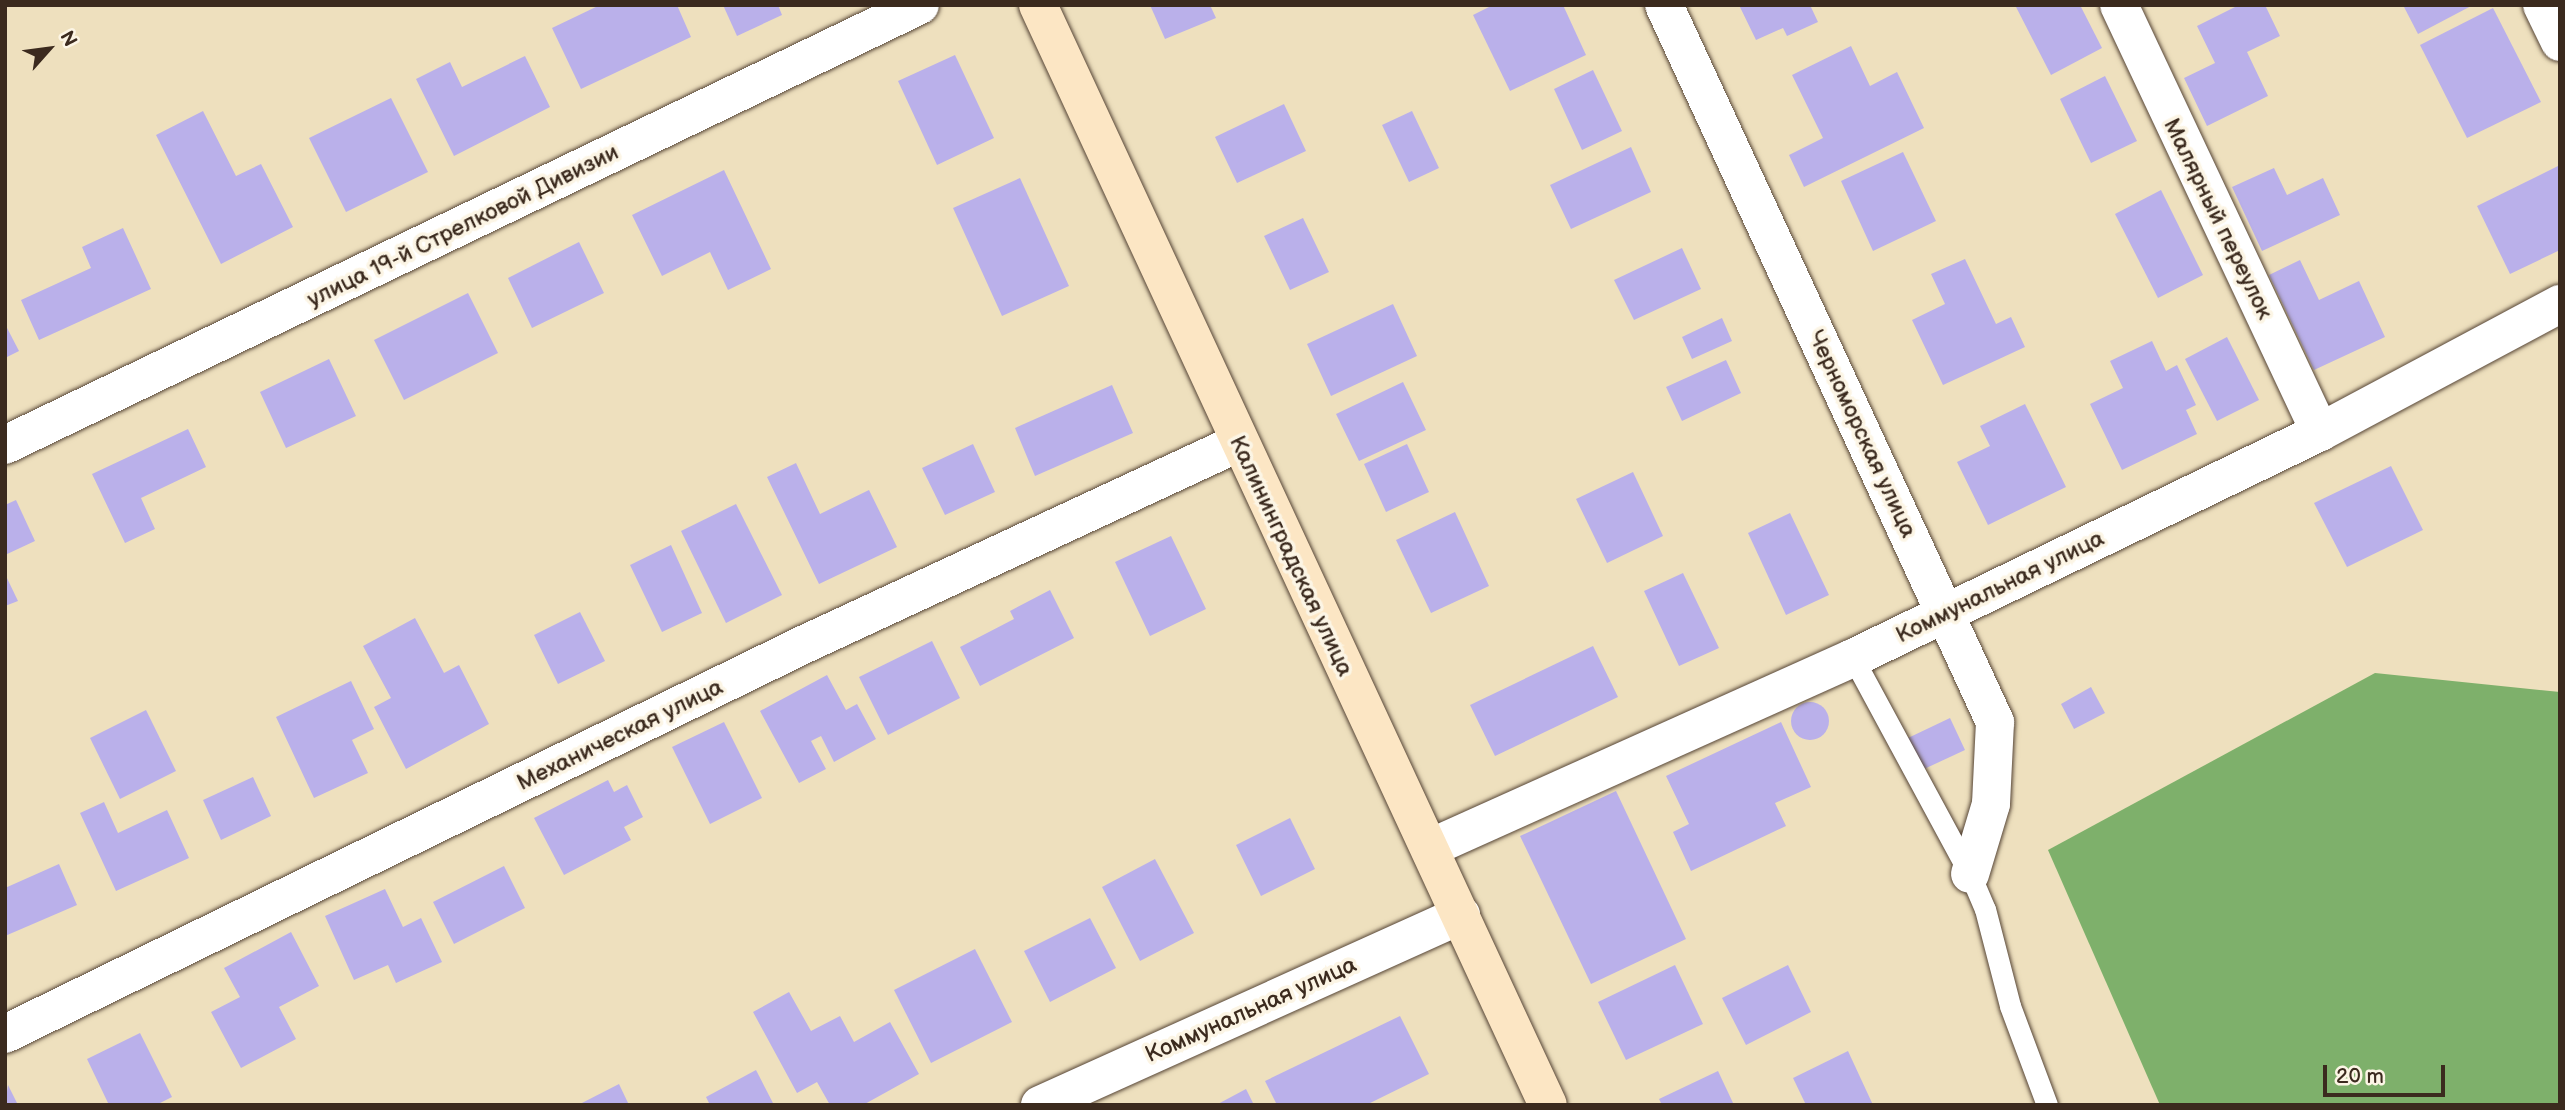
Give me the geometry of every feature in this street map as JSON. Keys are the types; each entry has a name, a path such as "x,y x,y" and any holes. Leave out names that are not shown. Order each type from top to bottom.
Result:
{"main road":[{"name":"Калининградская улица","path":"1038,5 1238,443 1430,848 1548,1105"}],"street":[{"name":"улица 19-й Стрелковой Дивизии","path":"5,445 920,5"},
{"name":"Черноморская улица","path":"1664,5 1996,722 1991,804 1970,874"},
{"name":"Малярный переулок","path":"2119,5 2320,432"},
{"path":"2542,5 2560,42"},
{"name":"Коммунальная улица","path":"1430,848 1853,659 2320,432 2560,304"},
{"name":"Механическая улица","path":"5,1034 805,644 1238,443"},
{"name":"Коммунальная улица","path":"1040,1105 1461,915"}],"lane":[{"path":"1853,659 1970,874 1985,909 2010,1006 2047,1105"}],"green space":[{"path":"2375,673 2560,692 2560,1105 2160,1105 2048,850"}],"building":[{"path":"600,5 677,5 691,37 581,89 552,28"},
{"path":"723,5 778,5 782,15 737,36"},
{"path":"1150,5 1210,5 1216,18 1165,39"},
{"path":"1493,5 1563,5 1586,55 1510,91 1473,15"},
{"path":"1739,5 1810,5 1818,22 1787,36 1783,28 1756,40"},
{"path":"2015,5 2080,5 2102,48 2051,75"},
{"path":"2239,5 2265,5 2280,36 2247,52 2268,96 2207,126 2184,78 2215,63 2197,26"},
{"path":"2403,5 2473,5 2418,34"},
{"path":"2493,8 2541,102 2467,138 2420,45"},
{"path":"1851,46 1870,86 1897,72 1924,128 1804,187 1789,155 1823,138 1792,75"},
{"path":"955,55 994,138 937,165 898,81"},
{"path":"525,56 550,107 454,156 416,79 450,62 462,87"},
{"path":"1593,70 1622,131 1582,150 1554,89"},
{"path":"2105,76 2137,141 2091,163 2060,99"},
{"path":"391,98 428,172 346,212 309,138"},
{"path":"1284,104 1306,151 1237,183 1215,137"},
{"path":"203,111 236,176 261,164 293,227 221,264 156,135"},
{"path":"1412,111 1439,168 1409,182 1382,125"},
{"path":"1631,147 1651,192 1571,229 1550,185"},
{"path":"1903,152 1936,221 1873,251 1841,181"},
{"path":"2560,165 2560,250 2510,274 2477,206"},
{"path":"2274,168 2287,195 2323,178 2340,215 2262,251 2232,187"},
{"path":"724,170 771,269 728,290 710,252 662,276 632,215"},
{"path":"1020,178 1069,286 1002,316 953,208"},
{"path":"2161,190 2203,275 2158,298 2115,214"},
{"path":"1303,218 1329,272 1290,290 1264,236"},
{"path":"123,228 151,289 39,340 21,300 91,268 82,247"},
{"path":"579,242 604,293 532,328 508,278"},
{"path":"1682,248 1701,289 1634,320 1614,280"},
{"path":"1965,259 1996,324 2011,317 2025,347 1943,385 1912,320 1945,304 1931,274"},
{"path":"2300,260 2319,300 2359,281 2385,337 2314,370 2269,275"},
{"path":"468,293 498,353 404,400 374,340"},
{"path":"1393,304 1417,356 1331,396 1307,344"},
{"path":"1722,318 1732,341 1692,359 1682,337"},
{"path":"5,324 19,351 5,358"},
{"path":"2227,337 2259,400 2217,421 2185,359"},
{"path":"2152,341 2166,371 2177,365 2196,405 2186,410 2197,434 2122,470 2090,404 2123,388 2110,361"},
{"path":"329,359 356,416 286,448 260,392"},
{"path":"1726,360 1741,393 1682,421 1666,387"},
{"path":"1403,382 1426,430 1359,461 1336,414"},
{"path":"1112,385 1133,433 1035,476 1015,428"},
{"path":"2025,404 2066,487 1988,525 1957,462 1990,446 1980,426"},
{"path":"188,429 206,467 141,498 155,529 125,543 92,474"},
{"path":"973,444 995,492 945,515 922,468"},
{"path":"1407,444 1429,492 1386,512 1364,464"},
{"path":"796,463 820,514 869,490 897,547 819,584 767,477"},
{"path":"2391,466 2423,530 2347,567 2314,503"},
{"path":"1633,472 1663,536 1607,563 1576,499"},
{"path":"16,500 35,541 5,555 5,505"},
{"path":"736,504 782,595 726,623 681,531"},
{"path":"1455,512 1489,586 1431,613 1396,540"},
{"path":"1790,513 1829,595 1786,615 1748,533"},
{"path":"1171,536 1206,609 1150,636 1115,562"},
{"path":"671,545 702,613 662,632 630,565"},
{"path":"1683,573 1719,648 1679,666 1644,591"},
{"path":"5,574 18,601 5,606"},
{"path":"1050,590 1074,638 980,686 960,647 1014,619 1010,611"},
{"path":"580,612 605,661 558,684 534,635"},
{"path":"415,618 444,673 459,665 489,724 406,769 374,707 391,698 363,646"},
{"path":"932,641 960,698 888,735 859,677"},
{"path":"1593,646 1618,697 1495,756 1470,705"},
{"path":"827,675 846,710 857,704 876,739 834,762 821,736 811,741 826,769 799,783 760,711"},
{"path":"351,681 374,729 352,740 368,773 314,798 276,717"},
{"path":"2091,687 2105,713 2074,729 2061,704"},
{"path":"1810,702 1823,708 1829,721 1823,734 1810,740 1797,734 1791,721 1797,708"},
{"path":"146,710 176,771 120,799 90,738"},
{"path":"1950,718 1965,750 1922,770 1908,738"},
{"path":"724,722 762,798 710,824 672,747"},
{"path":"1781,722 1811,787 1775,803 1786,826 1691,871 1673,832 1689,824 1666,776"},
{"path":"253,777 271,816 221,840 203,800"},
{"path":"608,780 614,792 627,785 643,817 624,827 631,840 564,875 534,818"},
{"path":"1616,791 1686,939 1591,984 1520,836"},
{"path":"104,802 118,833 167,810 189,858 116,891 80,813"},
{"path":"1290,818 1315,869 1261,896 1236,845"},
{"path":"1155,859 1194,933 1140,961 1102,887"},
{"path":"59,864 77,905 5,936 5,888"},
{"path":"504,866 525,908 454,944 433,902"},
{"path":"385,889 403,927 421,918 442,962 396,983 388,965 354,980 325,916"},
{"path":"1090,918 1116,968 1050,1002 1024,951"},
{"path":"291,932 319,986 279,1007 296,1039 241,1068 211,1012 240,997 224,968"},
{"path":"975,949 1012,1022 931,1063 894,990"},
{"path":"1675,965 1703,1024 1626,1060 1598,1002"},
{"path":"1788,965 1811,1012 1746,1045 1722,998"},
{"path":"789,992 811,1031 840,1016 854,1042 890,1022 919,1074 863,1105 830,1105 817,1082 797,1093 753,1012"},
{"path":"1400,1016 1429,1074 1366,1105 1277,1105 1265,1081"},
{"path":"140,1033 172,1097 156,1105 109,1105 87,1059"},
{"path":"1848,1051 1873,1105 1806,1105 1793,1078"},
{"path":"756,1070 774,1105 710,1105 706,1097"},
{"path":"1718,1071 1734,1105 1662,1105 1659,1099"},
{"path":"619,1084 629,1105 578,1105"},
{"path":"8,1085 18,1105 5,1105"},
{"path":"1246,1089 1254,1105 1216,1105"}]}
